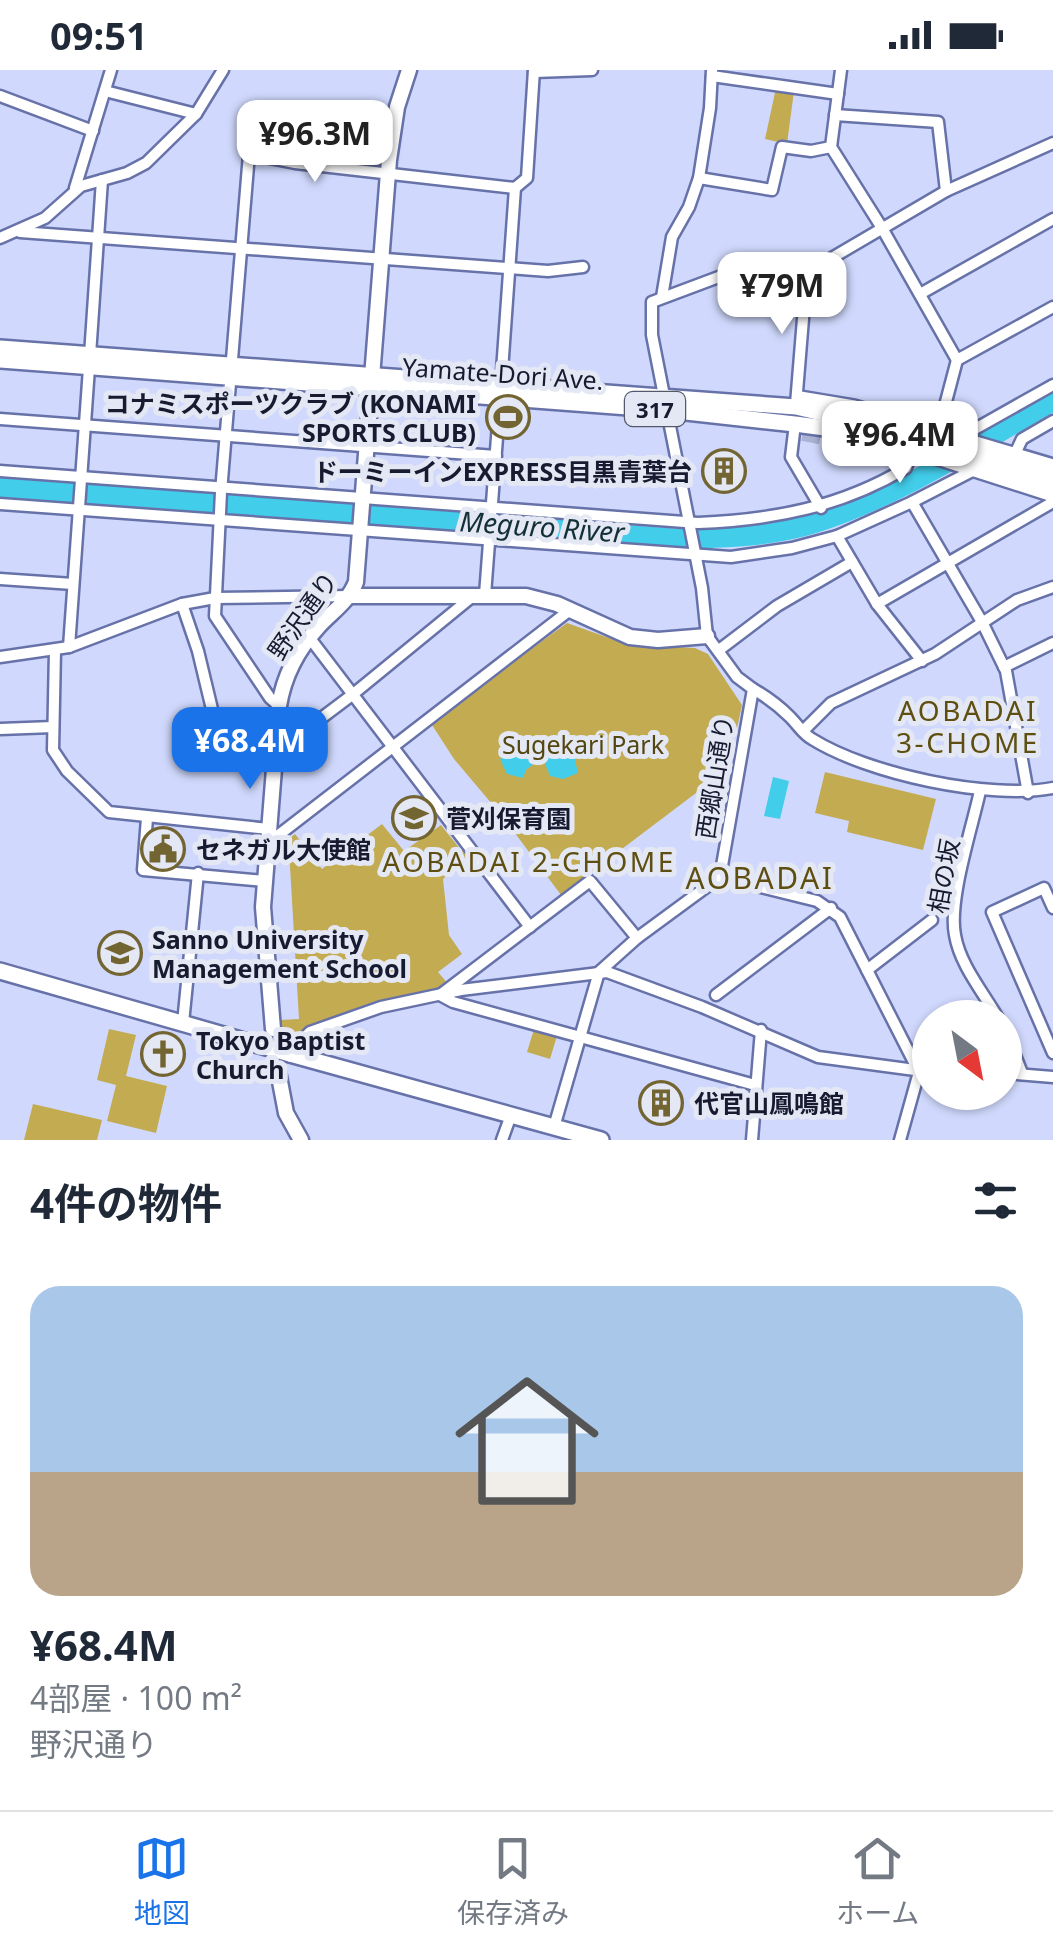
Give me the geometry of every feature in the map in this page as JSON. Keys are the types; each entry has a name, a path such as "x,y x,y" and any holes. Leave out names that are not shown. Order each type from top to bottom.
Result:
{"main road":[{"name":"Yamate-Dori Ave.","path":"0,348 89,361"},
{"name":"Yamate-Dori Ave.","path":"0,360 89,361 796,410 840,430 912,442 935,456 1053,494"},
{"name":"Yamate-Dori Ave.","path":"667,403 706,400 820,412 912,442 1053,480"},
{"name":"317","path":"796,410 840,404 1008,454"},
{"path":"1008,454 1053,467"},
{"path":"0,972 601,1140"}],"street":[{"path":"0,238 20,232 60,206 74,190 111,70"},
{"path":"74,190 127,173 146,162 196,114 223,70"},
{"path":"363,500 388,172 394,120 409,70"},
{"path":"480,595 496,456 515,188 527,178 534,71 592,70"},
{"path":"841,70 831,147 957,360 938,432"},
{"path":"0,657 70,646 182,604 215,598 526,596 637,639 707,636 695,553 652,335 672,236 689,207 699,178 712,73 838,94"},
{"path":"105,92 196,114"},
{"path":"0,96 93,131"},
{"path":"835,115 938,122 946,190"},
{"path":"657,300 732,272 807,270 946,190 1052,146"},
{"path":"699,178 772,190 782,147 811,151 831,147"},
{"path":"279,706 215,616 248,154 515,188"},
{"path":"70,646 102,180"},
{"path":"920,294 1053,219"},
{"path":"20,232 548,271 583,268"},
{"path":"807,270 791,457 821,508"},
{"path":"957,360 1053,307"},
{"path":"960,439 1053,385"},
{"path":"0,419 496,456"},
{"path":"1008,454 1022,439 1053,421"},
{"path":"0,471 689,525 821,508 906,468 912,442"},
{"path":"0,504 695,553 761,554 838,536 912,502 972,467"},
{"name":"野沢通り","path":"273,1029 264,881 279,706 286,677 309,638 350,596 356,582 363,500"},
{"path":"912,502 1004,667 1028,793"},
{"path":"877,604 1053,502"},
{"path":"838,536 877,604 922,660"},
{"path":"719,650 777,606 852,562"},
{"path":"0,579 73,584"},
{"path":"803,731 831,704 922,660 1017,600 1053,587"},
{"path":"275,753 480,595"},
{"path":"182,604 217,730"},
{"path":"55,650 54,750 102,806 118,814 268,836 392,747 570,610"},
{"name":"西郷山通り","path":"707,636 738,677 754,689 720,877 812,899 831,908"},
{"path":"309,638 530,927"},
{"path":"1004,667 1053,643"},
{"path":"754,689 827,746 880,767 980,791 1028,793 1053,788"},
{"path":"0,729 53,727"},
{"name":"相の坂","path":"980,791 956,902 954,936 962,959 987,1000"},
{"path":"147,818 143,870 264,881"},
{"path":"183,1023 198,873"},
{"path":"554,1127 598,972 720,877"},
{"path":"440,996 590,881 637,938"},
{"path":"1053,908 1044,888 992,912 1053,1053"},
{"path":"716,995 831,908 843,922 912,1049"},
{"path":"867,970 932,920"},
{"path":"190,968 269,976"},
{"path":"294,1055 310,1032 381,1007 598,972 702,1006 818,1057 912,1070"},
{"path":"440,996 755,1085"},
{"path":"752,1140 761,1030"},
{"path":"278,1071 286,1113 301,1140"},
{"path":"1022,1073 1053,1077"},
{"path":"900,1140 912,1107"},
{"path":"502,1140 511,1115"}],"green space":[{"path":"776,88 794,91 787,144 765,139"},
{"path":"338,129 338,161 318,158 329,131"},
{"name":"Sugekari Park","path":"567,623 626,644 695,648 708,654 742,705 737,728 696,793 561,895 454,759 432,725 434,719"},
{"path":"825,772 936,799 923,850 847,832 849,821 815,813"},
{"path":"382,824 404,851 441,825 460,849 471,854 443,879 449,935 462,954 438,972 449,985 442,990 380,1003 299,1032 283,1032 280,1020 299,1019 289,850 276,849 295,834 322,869"},
{"path":"109,1029 136,1035 126,1076 167,1086 156,1133 107,1121 116,1085 97,1080"},
{"path":"534,1029 557,1036 550,1059 527,1052"},
{"path":"33,1104 102,1120 97,1140 24,1140"}],"water":[{"path":"563,741 568,746 579,744 581,753 575,760 578,773 563,779 550,776 543,759"},
{"path":"510,756 536,762 523,778 507,774 500,759"},
{"path":"773,777 789,781 780,819 764,816"}],"waterway":[{"name":"Meguro River","path":"0,487 679,539 747,536 815,523 877,499 1053,401"}],"tunnel":[{"path":"729,409 802,418"},
{"path":"803,432 866,444"},
{"path":"273,1029 278,1071"}],"place":[{"name":"コナミスポーツクラブ (KONAMI SPORTS CLUB)","path":"508,417"},
{"name":"ドーミーインEXPRESS目黒青葉台","path":"724,471"},
{"name":"菅刈保育園","path":"414,818"},
{"name":"セネガル大使館","path":"163,849"},
{"name":"Sanno University Management School","path":"120,953"},
{"name":"Tokyo Baptist Church","path":"163,1054"},
{"name":"代官山鳳鳴館","path":"661,1103"}],"district":[{"name":"AOBADAI 3-CHOME","path":"968,726"},
{"name":"AOBADAI 2-CHOME","path":"529,861"},
{"name":"AOBADAI","path":"760,877"}]}
